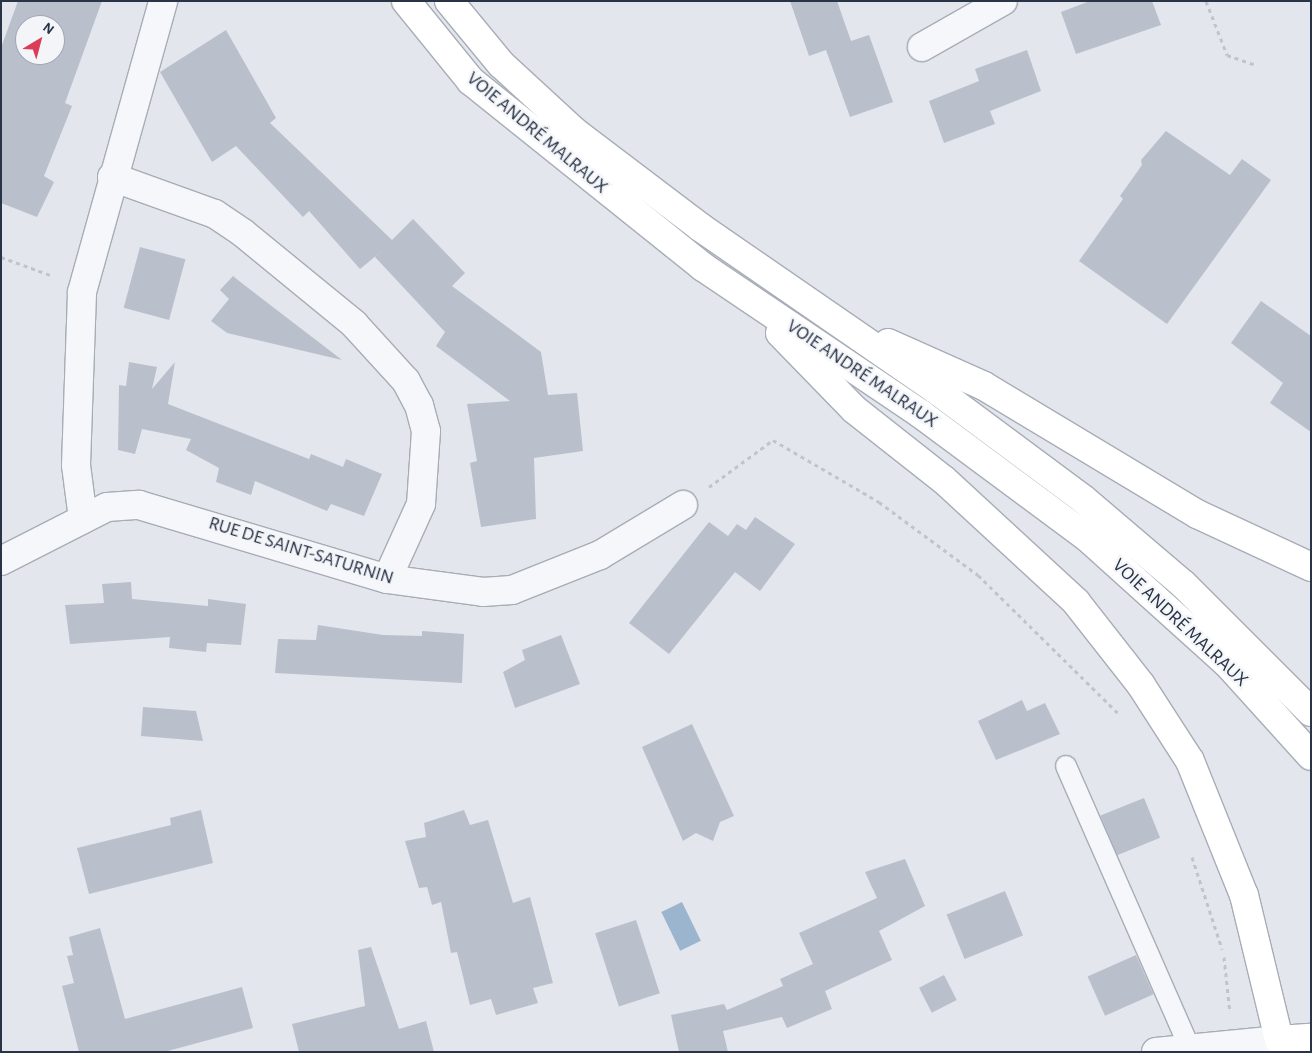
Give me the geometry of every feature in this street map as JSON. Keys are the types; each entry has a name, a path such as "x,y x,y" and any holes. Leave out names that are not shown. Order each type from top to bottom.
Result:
{"main road":[{"name":"VOIE ANDRÉ MALRAUX","path":"406,1 471,81 703,267 921,414 1088,538 1227,663 1311,756"},
{"name":"VOIE ANDRÉ MALRAUX","path":"449,1 500,64 575,132 700,227 851,330 1083,499 1190,591 1311,712"},
{"path":"703,267 794,345 855,410 944,480 1076,602 1141,685 1190,761 1244,895 1282,1046 1311,1038"},
{"path":"851,330 984,386 1197,514 1311,567"}],"street":[{"path":"83,519 76,465 82,292 112,177 163,1"},
{"path":"922,47 1003,1"},
{"path":"112,177 215,214 244,233 354,324 406,381 419,405 426,431 423,486 421,504 387,579"},
{"name":"RUE DE SAINT-SATURNIN","path":"1,561 107,507 139,505 387,579 483,592 512,590 600,555 683,505"},
{"path":"1156,1052 1234,1044 1282,1046"}],"lane":[{"path":"1066,766 1190,1048"}],"path":[{"path":"1206,1 1227,55 1256,65"},
{"path":"1,257 65,281 82,292"},
{"path":"683,505 773,440 879,502 978,575 1052,644 1123,720"},
{"path":"1188,846 1223,954 1234,1044"}],"water":[{"path":"682,902 701,941 680,951 661,912"}],"building":[{"path":"18,1 102,1 65,103 72,106 44,176 54,182 37,217 1,203 2,45"},
{"path":"790,1 837,1 851,41 869,35 893,102 850,117 826,50 809,56"},
{"path":"1090,1 1152,1 1161,25 1076,54 1061,12"},
{"path":"226,30 276,118 270,123 392,240 413,219 465,273 452,286 541,352 548,395 577,393 583,451 534,458 536,519 481,527 470,463 477,461 467,404 510,401 436,346 445,332 375,257 382,251 360,269 309,211 303,217 236,146 212,162 160,72"},
{"path":"1027,50 1041,91 990,111 995,124 944,143 929,101 979,81 975,69"},
{"path":"1166,131 1230,175 1242,159 1271,180 1167,324 1079,261 1123,199 1120,196 1142,165 1141,160"},
{"path":"140,247 185,259 169,320 124,308"},
{"path":"233,276 342,360 227,333 211,321 229,299 220,290"},
{"path":"1261,301 1311,336 1311,432 1270,403 1283,383 1231,343"},
{"path":"129,362 157,367 152,389 175,362 168,404 309,459 311,454 343,467 346,459 382,474 364,516 331,504 327,511 255,481 251,495 216,482 219,468 186,450 191,439 142,429 135,454 118,450 119,385 126,386"},
{"path":"755,517 795,544 760,591 735,572 669,654 629,623 709,522 728,536 737,524 746,530"},
{"path":"131,582 132,599 208,606 208,599 246,604 241,645 207,643 206,652 169,648 170,637 70,644 65,605 104,603 102,584"},
{"path":"318,625 383,635 422,636 422,631 464,634 462,683 275,673 278,639 316,640"},
{"path":"561,635 580,684 515,708 503,672 525,660 522,650"},
{"path":"1022,700 1027,711 1045,703 1060,734 996,760 978,721"},
{"path":"143,707 196,711 203,741 141,736"},
{"path":"692,724 734,816 720,822 713,841 696,833 683,841 642,747"},
{"path":"1144,798 1160,838 1117,855 1100,816"},
{"path":"201,810 213,863 89,894 77,848 171,825 170,818"},
{"path":"464,810 470,825 488,820 513,903 530,897 553,983 533,988 538,1003 496,1015 491,999 470,1005 457,952 451,953 441,902 432,905 427,887 419,888 405,841 426,837 424,823"},
{"path":"905,859 925,906 879,931 892,960 825,991 832,1009 787,1028 782,1017 723,1031 728,1052 679,1052 671,1015 724,1004 727,1010 783,986 780,979 813,964 799,933 877,898 865,872"},
{"path":"1005,891 1023,936 965,959 947,915"},
{"path":"636,920 660,993 619,1007 595,933"},
{"path":"100,928 125,1019 242,987 253,1028 164,1052 79,1052 62,986 74,983 67,956 73,955 69,937"},
{"path":"371,947 399,1029 426,1021 434,1052 299,1052 292,1024 365,1006 358,950"},
{"path":"1136,955 1153,994 1105,1016 1088,977"},
{"path":"944,975 957,1000 932,1013 919,988"}]}
